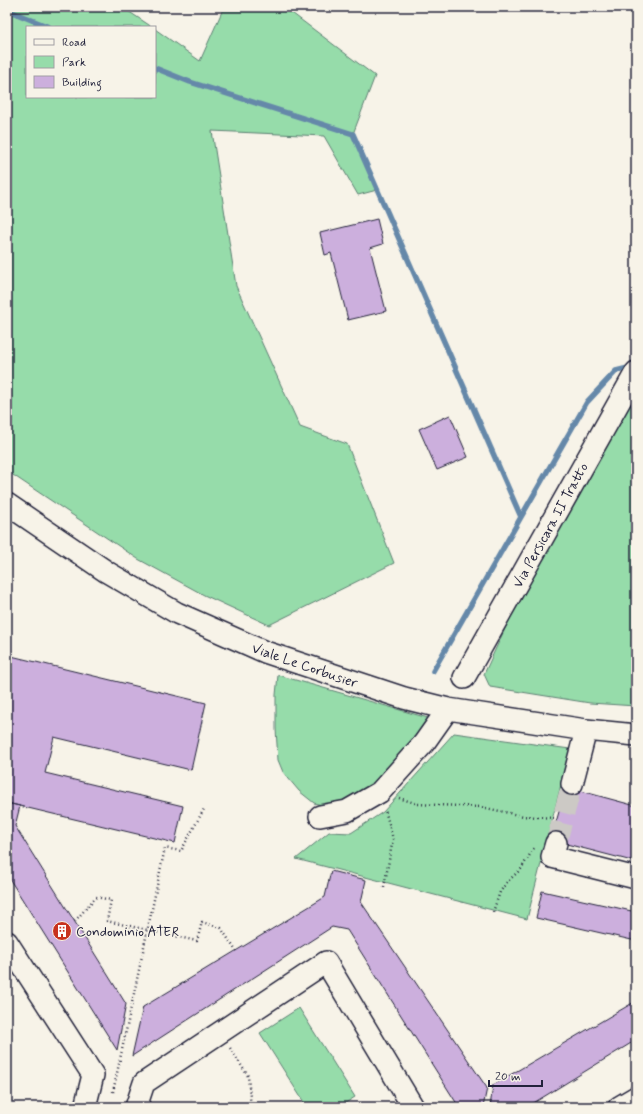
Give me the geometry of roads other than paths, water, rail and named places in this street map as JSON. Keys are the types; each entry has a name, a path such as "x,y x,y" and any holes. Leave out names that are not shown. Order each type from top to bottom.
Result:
{"street":[{"name":"Via Persicara II Tratto","path":"464,678 635,373"},
{"name":"Viale Le Corbusier","path":"7,504 107,572 177,613 265,652 404,698 448,709 586,730 636,735"},
{"path":"320,816 346,812 380,792 424,743 448,709"},
{"path":"572,784 586,730"},
{"path":"556,843 552,857 636,878"},
{"path":"7,942 93,1075 85,1107"},
{"path":"138,1103 144,1083 326,962 413,1107"},
{"path":"619,1107 636,1097"}],"waterway":[{"path":"7,10 47,26"},
{"path":"156,68 190,82 353,134 521,517 587,402 616,371 632,367"},
{"path":"433,671 521,517"}],"tunnel":[{"path":"556,843 572,784"}],"place":[{"name":"Condominio ATER","path":"62,931"}]}
